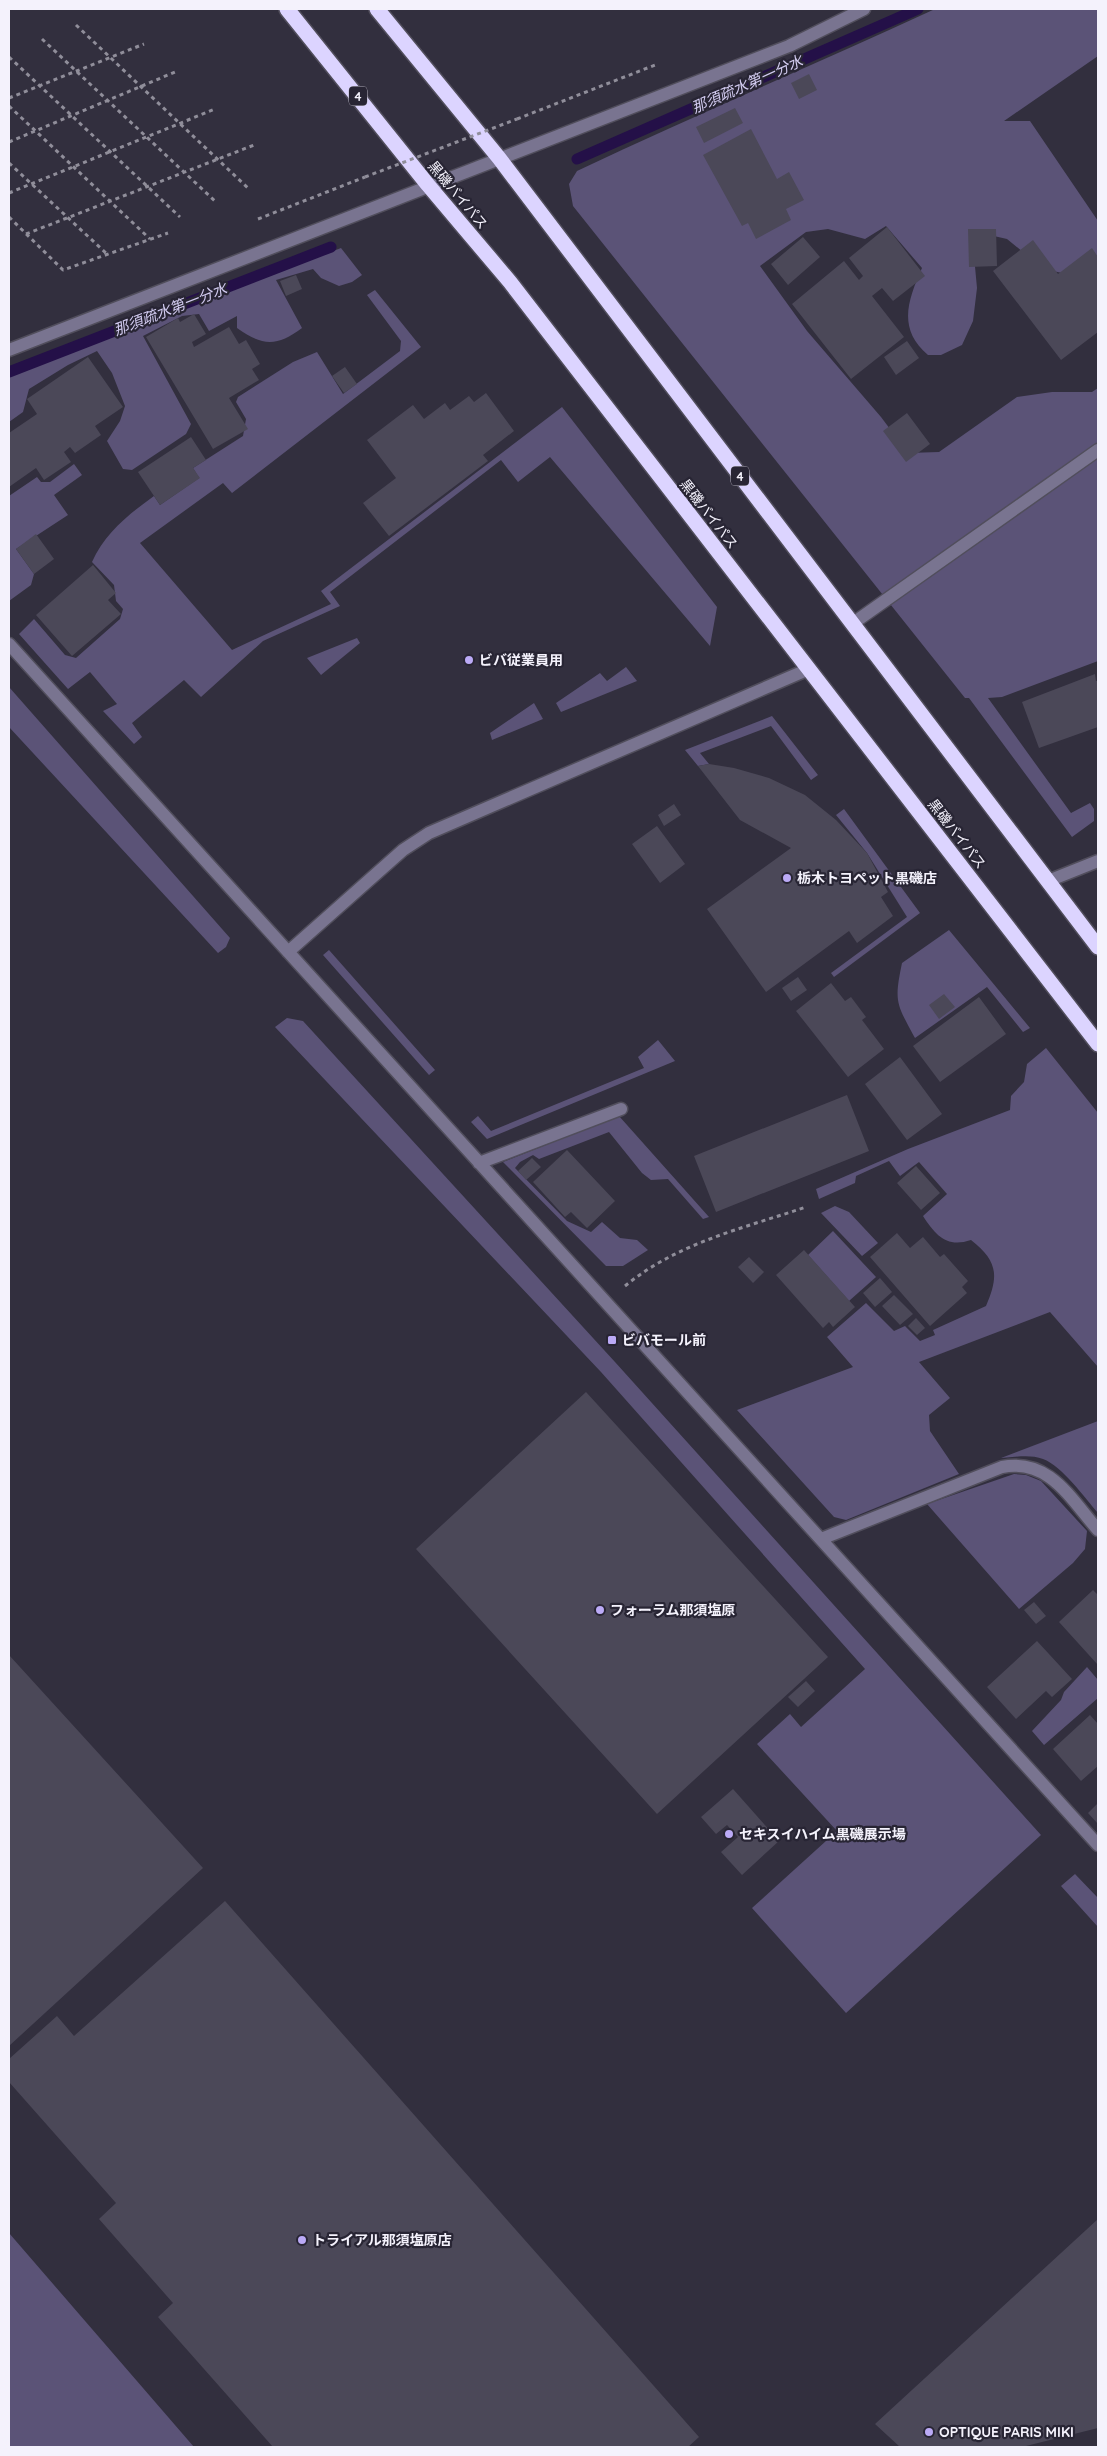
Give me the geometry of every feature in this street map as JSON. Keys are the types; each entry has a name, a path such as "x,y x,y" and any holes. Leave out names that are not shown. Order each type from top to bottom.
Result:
{"highway":[{"name":"黒磯バイパス","path":"287,9 428,185 510,282 1098,1044"},
{"name":"4","path":"377,9 499,158 1098,947"}],"street":[{"path":"9,350 428,185 789,46 864,9"},
{"path":"852,624 1098,450"},
{"path":"9,644 1098,1845"},
{"path":"288,952 403,850 429,833 809,669"},
{"path":"1048,881 1098,861"},
{"path":"479,1163 621,1109"},
{"path":"820,1539 1002,1467 1017,1464 1034,1467 1050,1476 1098,1530"}],"path":[{"path":"76,25 250,190"},
{"path":"42,39 217,203"},
{"path":"9,98 144,44"},
{"path":"9,57 180,217"},
{"path":"258,219 655,65"},
{"path":"9,142 174,72"},
{"path":"9,106 150,239"},
{"path":"9,193 215,108"},
{"path":"26,234 254,145"},
{"path":"9,163 107,254"},
{"path":"9,217 63,270 168,233"},
{"path":"606,1302 646,1269 689,1247 806,1207"}],"shaded area":[{"path":"935,9 1098,9 1098,56 1004,121 1030,121 1098,221 1098,255 1071,275 1044,269 1007,239 985,234 974,256 977,288 973,321 962,345 941,355 928,355 918,345 912,335 908,314 913,291 922,268 886,226 865,239 828,229 806,232 760,266 807,331 881,417 908,453 939,452 1017,397 1052,392 1092,392 1098,388 1098,661 1002,697 988,698 1071,813 1090,803 1094,809 1094,821 1072,837 969,698 965,698 573,206 569,184 577,171"},
{"path":"341,248 362,275 352,282 339,286 321,278 313,269 276,280 302,328 285,339 269,342 254,338 237,328 237,316 209,331 199,314 182,316 143,336 191,424 186,434 132,470 123,469 107,441 120,421 125,406 112,373 97,351 68,365 29,389 23,412 9,422 9,377"},
{"path":"375,290 421,347 232,493 223,483 140,543 232,650 331,604 321,591 562,407 717,607 710,646 550,457 518,482 501,460 330,592 340,606 263,641 201,697 184,680 132,723 142,737 134,744 103,711 117,704 90,672 68,689 19,634 34,619 65,655 76,658 120,619 123,609 116,601 114,585 92,562 97,552 111,533 136,510 154,496 160,505 199,478 193,468 243,436 246,419 236,402 238,397 293,362 317,352 343,394 400,351 401,341 367,295"},
{"path":"74,464 82,475 54,495 68,515 16,549 34,574 31,585 9,601 9,496 37,477 41,482 50,482"},
{"path":"357,638 360,643 321,675 307,658"},
{"path":"626,667 637,681 561,712 556,703 600,673 607,681"},
{"path":"9,687 230,938 226,947 218,953 9,727"},
{"path":"534,703 543,719 492,740 490,733"},
{"path":"772,716 818,775 811,780 771,726 700,753 709,764 698,766 685,750"},
{"path":"844,809 920,913 834,977 831,973 907,917 867,853 836,815"},
{"path":"949,930 1030,1028 1023,1032 987,987 915,1038 898,1002 898,986 902,963"},
{"path":"329,950 435,1070 429,1075 323,955"},
{"path":"287,1018 303,1021 615,1362 1041,1835 846,2013 752,1908 837,1831 757,1744 790,1714 801,1727 865,1669 601,1372 275,1027"},
{"path":"658,1040 675,1061 487,1139 471,1122 478,1116 491,1131 644,1068 638,1057"},
{"path":"1046,1048 1098,1113 1098,1367 1050,1312 919,1362 950,1398 929,1415 930,1431 959,1474 846,1520 834,1517 737,1410 853,1367 827,1337 866,1303 894,1331 905,1326 920,1341 935,1335 933,1330 986,1306 993,1286 994,1270 987,1255 971,1240 955,1242 943,1238 923,1216 947,1194 919,1162 900,1176 889,1161 856,1176 855,1183 819,1199 816,1189 908,1149 1010,1110 1011,1096 1024,1082 1027,1064"},
{"path":"619,1116 709,1217 703,1219 668,1179 651,1180 642,1173 609,1132 539,1159 533,1155 520,1162 515,1168 567,1221 591,1232 602,1222 620,1238 637,1240 648,1250 623,1266 606,1266 503,1162"},
{"path":"835,1206 849,1212 878,1243 862,1256 821,1213"},
{"path":"833,1231 876,1277 849,1301 808,1255"},
{"path":"1098,1421 1098,1513 1058,1468 1043,1459 1022,1456 1001,1458"},
{"path":"1014,1474 1026,1475 1041,1481 1087,1531 1085,1549 1073,1563 1019,1609 927,1504"},
{"path":"1087,1667 1098,1680 1098,1698 1044,1745 1032,1731 1061,1700 1064,1692"},
{"path":"1075,1874 1098,1898 1098,1927 1061,1886"},
{"path":"9,2233 194,2447 9,2447"}],"building":[{"path":"809,74 817,90 799,99 791,83"},
{"path":"735,108 743,123 704,143 696,127"},
{"path":"751,129 777,179 789,172 804,200 786,209 791,220 756,239 748,223 742,226 703,155"},
{"path":"887,227 925,276 893,301 882,288 872,296 904,337 851,379 792,304 844,261 859,280 863,276 849,258"},
{"path":"968,229 996,229 997,266 969,267"},
{"path":"803,237 820,257 788,285 771,264"},
{"path":"1033,240 1058,274 1092,248 1098,257 1098,332 1061,360 993,271"},
{"path":"296,275 302,289 286,296 280,281"},
{"path":"194,314 206,334 192,342 194,347 229,327 239,344 246,340 260,364 252,369 259,380 229,398 248,429 213,449 146,337 178,318 180,322"},
{"path":"907,341 919,358 896,375 884,357"},
{"path":"88,357 123,407 95,426 101,435 75,453 70,447 64,452 71,462 44,480 36,468 9,487 9,433 37,414 27,399"},
{"path":"345,367 357,384 344,393 332,376"},
{"path":"486,393 514,431 483,455 488,461 389,536 363,503 396,478 367,440 413,405 424,419 445,403 450,410 469,396 474,402"},
{"path":"907,413 930,444 906,462 883,431"},
{"path":"191,437 206,460 193,468 200,478 160,505 138,472"},
{"path":"36,534 54,559 34,574 16,549"},
{"path":"93,565 116,593 108,600 121,614 72,656 36,615"},
{"path":"1095,674 1096,681 1098,681 1098,727 1039,748 1022,702"},
{"path":"709,764 734,768 769,778 805,795 836,820 867,853 888,892 881,897 893,916 857,943 849,931 766,992 707,909 791,848 740,820 698,766"},
{"path":"674,804 681,815 664,826 658,815"},
{"path":"657,826 685,864 660,883 632,844"},
{"path":"798,977 807,990 791,1001 782,988"},
{"path":"831,983 845,1001 851,997 866,1017 862,1020 884,1049 848,1077 796,1011"},
{"path":"944,994 955,1007 939,1019 929,1005"},
{"path":"979,997 1006,1034 940,1082 913,1046"},
{"path":"900,1057 942,1114 907,1140 865,1084"},
{"path":"847,1095 869,1151 716,1212 694,1156"},
{"path":"567,1150 615,1201 587,1228 571,1212 565,1217 533,1182"},
{"path":"532,1158 541,1167 526,1180 518,1171"},
{"path":"916,1166 940,1193 921,1210 897,1183"},
{"path":"897,1233 910,1248 923,1237 940,1257 944,1254 968,1281 962,1287 967,1293 930,1326 870,1257"},
{"path":"804,1250 855,1307 833,1327 829,1322 823,1328 776,1275"},
{"path":"749,1257 764,1272 753,1283 738,1267"},
{"path":"880,1278 892,1292 875,1307 863,1293"},
{"path":"894,1295 913,1314 900,1325 882,1306"},
{"path":"916,1318 925,1328 917,1335 908,1326"},
{"path":"586,1392 828,1657 657,1814 416,1549"},
{"path":"1093,1590 1098,1595 1098,1665 1059,1622"},
{"path":"1034,1602 1046,1616 1036,1624 1024,1610"},
{"path":"1037,1641 1072,1679 1052,1697 1046,1691 1016,1719 987,1687"},
{"path":"9,1655 203,1868 9,2046"},
{"path":"806,1681 815,1691 798,1707 788,1697"},
{"path":"1090,1715 1098,1724 1098,1766 1081,1781 1053,1749"},
{"path":"733,1789 779,1841 742,1875 721,1852 738,1837 727,1825 716,1834 701,1817"},
{"path":"1098,1803 1098,1824 1088,1813"},
{"path":"225,1901 699,2437 688,2447 273,2447 158,2317 173,2303 99,2219 116,2203 9,2082 9,2059 57,2016 74,2036"},
{"path":"1098,2219 1098,2428 1022,2447 900,2447 875,2424"}],"waterway":[{"name":"那須疏水第一分水","path":"577,159 918,9"},
{"name":"那須疏水第一分水","path":"9,372 331,247"}],"place":[{"name":"ビバ従業員用","path":"469,660"},
{"name":"栃木トヨペット黒磯店","path":"787,878"},
{"name":"ビバモール前","path":"612,1340"},
{"name":"フォーラム那須塩原","path":"600,1610"},
{"name":"セキスイハイム黒磯展示場","path":"729,1834"},
{"name":"トライアル那須塩原店","path":"302,2240"},
{"name":"OPTIQUE PARIS MIKI","path":"929,2432"}]}
